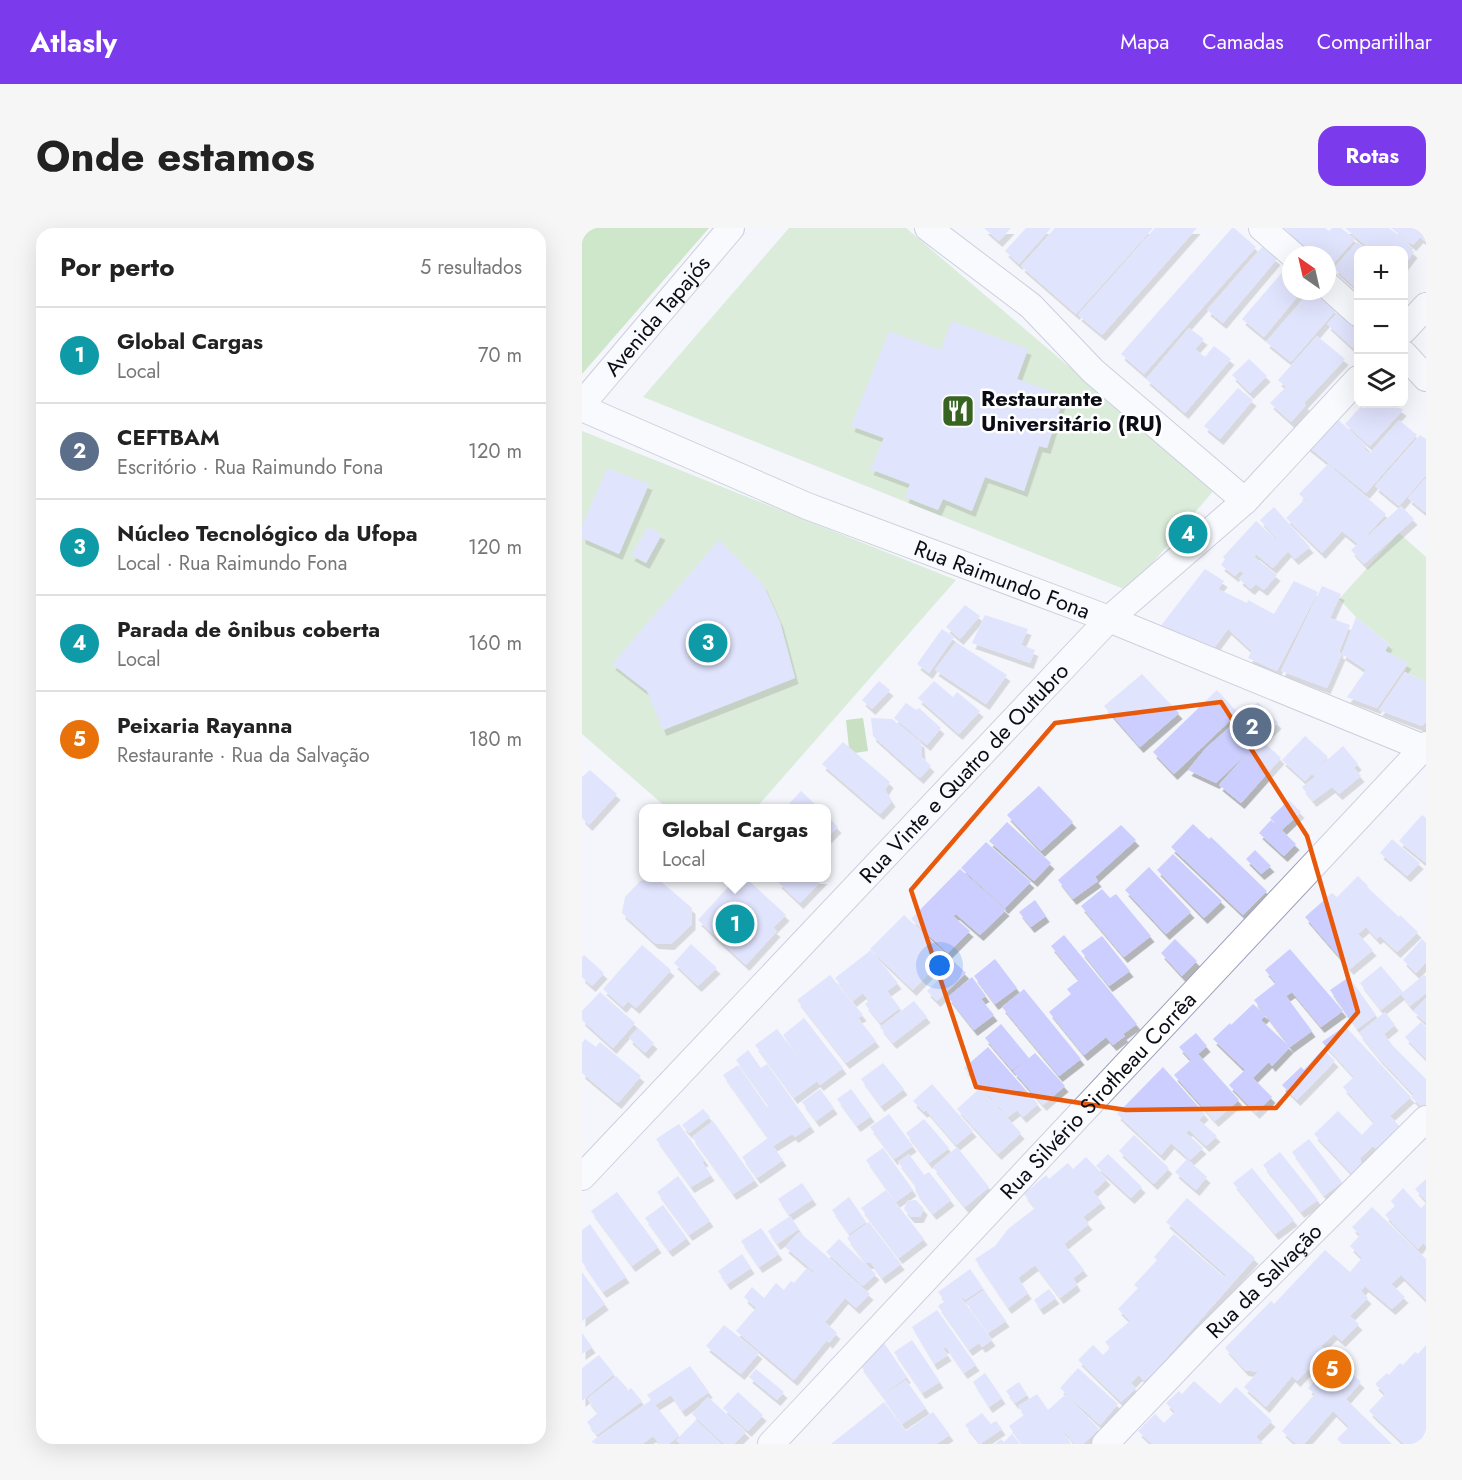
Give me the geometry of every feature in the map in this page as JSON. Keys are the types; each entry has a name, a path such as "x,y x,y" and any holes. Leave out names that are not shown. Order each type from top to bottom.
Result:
{"street":[{"name":"Avenida Tapajós","path":"582,406 731,228"},
{"path":"928,228 1031,306 1093,371 1245,501"},
{"path":"1262,228 1283,246"},
{"path":"1336,293 1354,309"},
{"path":"1408,326 1426,306"},
{"path":"1408,358 1426,378"},
{"name":"Rua Vinte e Quatro de Outubro","path":"582,1177 1109,620 1245,501 1354,384"},
{"name":"Rua Raimundo Fona","path":"582,406 807,506 1109,620 1425,747"},
{"name":"Rua Silvério Sirotheau Corrêa","path":"771,1444 1425,747"},
{"name":"Rua da Salvação","path":"1105,1444 1206,1338 1426,1119"}],"highlighted area":[{"path":"1221,702 1307,836 1358,1012 1276,1108 1126,1110 976,1087 911,890 1055,723"}],"shaded area":[{"path":"582,228 709,228 582,374"},
{"path":"789,228 906,228 1214,490 1129,591 643,397"},
{"path":"582,431 956,580 760,804 662,804 582,734"},
{"path":"1399,533 1426,557 1426,682 1405,672 1407,663 1385,651 1389,644 1356,617 1339,599"},
{"path":"863,718 868,751 855,753 849,748 846,720"}],"building":[{"path":"984,228 1011,228 999,241"},
{"path":"1026,228 1051,228 1019,264 1005,251"},
{"path":"1055,228 1153,228 1076,314 1021,266"},
{"path":"1155,228 1197,228 1102,335 1078,315"},
{"path":"1232,228 1256,247 1144,374 1121,354"},
{"path":"1284,228 1325,228 1329,231 1332,228 1341,228 1355,239 1336,260 1336,246 1304,246"},
{"path":"1345,228 1389,228 1409,243 1407,246 1366,246"},
{"path":"1391,228 1426,228 1426,242 1420,237 1413,245"},
{"path":"1357,242 1362,246 1354,246 1354,286 1336,270 1336,266"},
{"path":"1262,247 1277,259 1223,323 1207,310"},
{"path":"1408,247 1414,252 1408,260"},
{"path":"1282,272 1282,300 1295,300 1264,337 1242,319"},
{"path":"1302,300 1322,300 1336,310 1291,362 1266,342"},
{"path":"1341,309 1354,321 1354,347 1353,348 1327,324"},
{"name":"Restaurante Universitário (RU)","path":"952,321 1028,349 1017,379 1064,396 1047,448 1039,446 1024,491 985,477 972,511 943,499 938,510 905,497 910,484 870,469 884,438 851,426 889,331 940,350"},
{"path":"1189,328 1204,339 1195,349 1205,357 1214,346 1231,359 1185,413 1146,379"},
{"path":"1317,336 1345,359 1304,403 1306,405 1291,422 1270,403 1286,387 1278,380"},
{"path":"1249,359 1267,376 1250,393 1232,375"},
{"path":"1238,388 1253,400 1220,439 1204,426"},
{"path":"1359,408 1400,408 1403,410 1370,446 1345,424"},
{"path":"1333,415 1367,446 1364,449 1370,453 1399,420 1417,435 1366,493 1306,445"},
{"path":"1420,435 1426,439 1426,475 1399,506 1375,486"},
{"path":"1328,464 1386,514 1361,542 1401,506 1414,519 1364,564 1351,550 1358,544 1342,531 1322,553 1286,518 1304,500 1313,506 1299,494"},
{"path":"607,468 649,484 619,554 582,538 582,526"},
{"path":"1426,478 1426,511 1425,512 1408,498"},
{"path":"1274,507 1310,547 1295,559 1288,551 1273,568 1256,554 1254,557 1277,575 1264,590 1256,584 1251,589 1239,579 1244,573 1240,571 1235,576 1221,565 1225,559 1223,557 1256,521 1285,548 1260,520"},
{"path":"1193,519 1202,526 1184,548 1174,541"},
{"path":"648,527 662,534 646,563 631,555"},
{"path":"719,540 763,584 780,622 795,678 663,730 647,691 612,664"},
{"path":"1205,569 1224,581 1218,589 1247,603 1248,600 1274,614 1294,581 1318,592 1277,671 1248,658 1252,651 1228,629 1214,648 1159,628"},
{"path":"1322,586 1341,594 1330,618 1350,625 1339,652 1342,654 1327,688 1281,671"},
{"path":"965,605 980,616 960,639 946,627"},
{"path":"985,615 1028,629 1021,645 1035,650 1030,663 972,643"},
{"path":"1356,617 1389,644 1385,651 1408,663 1377,708 1347,697 1366,670 1342,654"},
{"path":"942,629 954,637 929,673 917,664"},
{"path":"956,642 1007,675 986,704 935,670"},
{"path":"1405,672 1426,682 1426,722 1422,726 1379,710"},
{"path":"1142,674 1179,713 1140,747 1104,706"},
{"path":"879,681 890,690 872,709 862,700"},
{"path":"934,681 953,697 957,692 980,711 959,734 918,698"},
{"path":"1217,690 1238,713 1174,774 1153,752"},
{"path":"1258,702 1278,723 1216,783 1188,770 1206,748"},
{"path":"906,703 916,710 919,708 941,728 927,745 894,718"},
{"path":"871,718 892,719 921,742 922,757 931,766 920,778 873,736"},
{"path":"1305,736 1328,757 1315,771 1343,746 1358,764 1354,768 1361,776 1339,794 1332,787 1313,801 1302,787 1315,777 1312,774 1305,781 1282,760"},
{"path":"1260,739 1281,758 1241,803 1219,785"},
{"path":"843,742 890,782 885,790 892,801 880,814 822,764"},
{"path":"590,770 617,794 589,825 582,818 582,777"},
{"path":"1039,786 1073,822 1041,851 1007,815"},
{"path":"801,791 815,804 789,804"},
{"path":"1289,800 1301,812 1282,830 1270,818"},
{"path":"1422,815 1426,818 1426,863 1399,841"},
{"path":"831,820 838,827 831,834"},
{"path":"1271,820 1296,844 1284,856 1259,833"},
{"path":"1007,822 1051,863 1034,881 989,841"},
{"path":"1193,824 1209,839 1211,837 1267,891 1243,915 1171,847"},
{"path":"1121,825 1136,840 1095,877 1098,881 1073,899 1058,880"},
{"path":"1392,839 1420,863 1407,876 1380,853"},
{"path":"986,842 1031,882 1005,908 961,868"},
{"path":"1255,850 1271,866 1261,874 1246,859"},
{"path":"1173,854 1222,901 1204,918 1157,870"},
{"path":"1149,867 1191,912 1166,934 1125,890"},
{"path":"960,869 1006,910 980,935 956,914 953,916 970,931 948,953 911,919"},
{"path":"1358,876 1399,917 1400,915 1418,932 1397,952 1380,936 1377,939 1366,927 1358,934 1373,950 1350,969 1305,917 1332,893 1337,897"},
{"path":"639,882 662,882 692,908 692,924 671,944 655,943 622,913 625,897"},
{"path":"731,882 750,882 786,915 773,928 777,931 746,965 698,920"},
{"path":"778,882 820,882 800,903"},
{"path":"1102,889 1110,898 1116,894 1151,936 1124,957 1081,906"},
{"path":"1035,900 1046,916 1031,927 1019,912"},
{"path":"904,915 966,973 937,1001 927,991 940,978 932,970 913,990 870,949"},
{"path":"1064,935 1137,1024 1113,1045 1106,1037 1084,1055 1049,1012 1071,994 1067,989 1079,980 1051,946"},
{"path":"1102,936 1130,971 1109,986 1081,951"},
{"path":"1175,939 1197,961 1182,976 1161,953"},
{"path":"1422,939 1426,943 1426,964 1416,973 1403,960"},
{"path":"691,944 717,968 698,986 674,963"},
{"path":"642,945 671,970 636,1008 628,1001 623,1007 603,989"},
{"path":"1290,949 1343,1011 1321,1027 1292,992 1286,996 1312,1031 1290,1047 1254,1000 1276,983 1265,970"},
{"path":"871,950 898,983 887,991 900,1008 880,1023 865,1004 869,1001 863,993 853,1001 835,978"},
{"path":"584,955 604,973 592,986 582,977 582,957"},
{"path":"995,959 1017,988 995,1004 974,976"},
{"path":"1381,966 1403,992 1424,975 1426,993 1410,1006 1401,994 1381,1010 1360,983"},
{"path":"830,975 863,1015 858,1018 876,1041 846,1063 797,1000"},
{"path":"972,977 986,996 981,999 994,1015 974,1030 948,997"},
{"path":"1349,977 1376,1015 1357,1029 1330,990"},
{"path":"1024,989 1081,1059 1059,1076 1002,1007"},
{"path":"600,992 635,1023 613,1048 582,1020 582,1011"},
{"path":"1426,998 1426,1023 1413,1011"},
{"path":"914,1001 927,1017 893,1043 880,1027"},
{"path":"1253,1004 1266,1015 1261,1020 1290,1047 1272,1066 1269,1062 1253,1078 1272,1097 1256,1113 1229,1085 1245,1070 1213,1039"},
{"path":"1385,1012 1395,1025 1384,1034 1426,1079 1426,1106 1423,1108 1411,1097 1414,1095 1359,1033"},
{"path":"804,1018 843,1068 820,1085 817,1081 794,1098 755,1045 777,1029 803,1064 783,1035"},
{"path":"1421,1022 1426,1027 1426,1059 1405,1037"},
{"path":"1001,1024 1029,1058 1035,1053 1065,1086 1043,1105 1013,1071 1027,1059 1012,1070 985,1038"},
{"path":"1345,1026 1411,1097 1390,1116 1404,1131 1381,1153 1373,1146 1360,1158 1363,1170 1356,1178 1314,1134 1338,1111 1362,1135 1374,1122 1343,1087 1354,1077 1322,1042"},
{"path":"638,1028 654,1043 645,1053 629,1038"},
{"path":"1196,1033 1207,1046 1198,1054 1239,1100 1215,1121 1174,1075 1191,1060 1179,1047"},
{"path":"585,1039 596,1047 600,1042 641,1076 618,1103 582,1073 582,1043"},
{"path":"988,1047 1038,1104 1023,1117 1017,1110 1008,1117 964,1068"},
{"path":"1323,1049 1335,1061 1297,1100 1282,1085 1301,1067 1304,1070"},
{"path":"748,1050 761,1068 767,1064 811,1126 795,1137 792,1134 773,1146 783,1160 757,1178 742,1157 768,1138 723,1075 738,1065 767,1107 769,1106 736,1060"},
{"path":"883,1063 904,1089 881,1106 861,1079"},
{"path":"1163,1067 1205,1114 1186,1133 1203,1148 1190,1160 1171,1143 1161,1155 1117,1114"},
{"path":"932,1084 973,1131 956,1145 926,1110 924,1112 913,1101"},
{"path":"980,1088 1021,1133 998,1154 957,1109"},
{"path":"820,1089 834,1108 816,1121 802,1102"},
{"path":"851,1089 871,1116 857,1126 837,1099"},
{"path":"703,1109 710,1117 689,1133 682,1125"},
{"path":"889,1114 913,1146 894,1159 870,1127"},
{"path":"924,1119 949,1148 929,1163 906,1133"},
{"path":"1199,1120 1217,1136 1206,1146 1189,1130"},
{"path":"713,1121 755,1180 733,1194 692,1137"},
{"path":"679,1124 705,1160 702,1162 711,1175 691,1187 656,1139"},
{"path":"1134,1135 1169,1168 1154,1184 1119,1151"},
{"path":"1309,1139 1342,1182 1324,1196 1292,1152"},
{"path":"957,1147 989,1187 965,1207 933,1167"},
{"path":"883,1148 913,1190 896,1202 866,1160"},
{"path":"1280,1152 1318,1200 1301,1212 1263,1165"},
{"path":"909,1154 924,1175 929,1172 951,1200 933,1214 916,1192 914,1183 898,1162"},
{"path":"1108,1154 1142,1187 1131,1198 1096,1166"},
{"path":"1086,1157 1107,1179 1093,1192 1102,1202 1083,1217 1089,1224 1064,1244 1084,1270 1073,1278 1077,1285 1060,1298 1035,1265 1018,1278 1028,1293 1008,1308 975,1259 995,1246 1008,1229 1035,1208 1024,1194 1046,1175 1049,1179 1068,1163 1073,1169"},
{"path":"1187,1159 1207,1177 1196,1190 1175,1172"},
{"path":"1252,1168 1294,1220 1275,1234 1233,1183"},
{"path":"678,1176 710,1221 689,1235 657,1192"},
{"path":"1426,1179 1426,1201 1415,1189"},
{"path":"802,1183 813,1199 789,1215 778,1199"},
{"path":"1403,1188 1421,1208 1426,1203 1426,1246 1423,1243 1418,1249 1385,1215 1395,1206 1391,1201"},
{"path":"886,1190 924,1239 899,1258 861,1208"},
{"path":"617,1192 658,1247 632,1266 591,1211"},
{"path":"849,1197 866,1222 849,1234 832,1210"},
{"path":"1187,1198 1255,1258 1155,1371 1144,1381 1139,1375 1131,1383 1136,1388 1121,1402 1078,1360 1093,1345 1103,1355 1110,1348 1105,1342 1130,1321 1118,1309 1138,1288 1134,1285 1157,1260 1154,1257 1174,1234 1224,1277 1226,1275 1166,1222"},
{"path":"916,1200 924,1209 920,1217 911,1217 904,1209 907,1201"},
{"path":"663,1205 687,1238 669,1251 645,1218"},
{"path":"1372,1207 1426,1259 1426,1300 1401,1275 1391,1284 1405,1297 1392,1309 1365,1286 1361,1291 1368,1298 1350,1316 1359,1324 1342,1341 1334,1334 1321,1346 1361,1382 1346,1399 1392,1444 1342,1444 1337,1439 1349,1427 1333,1411 1304,1444 1296,1444 1282,1431 1315,1394 1308,1388 1322,1374 1312,1365 1297,1381 1292,1376 1266,1407 1244,1387 1258,1372 1245,1370 1225,1348 1271,1301 1274,1304 1325,1250 1350,1272 1362,1258 1350,1246 1360,1235 1352,1227"},
{"path":"790,1216 799,1229 777,1244 768,1231"},
{"path":"869,1222 901,1264 882,1278 871,1263 866,1263 847,1238"},
{"path":"590,1224 626,1277 603,1292 582,1262 582,1230"},
{"path":"761,1228 779,1254 759,1267 741,1241"},
{"path":"799,1232 870,1294 856,1308 845,1298 825,1322 837,1333 829,1343 827,1340 794,1380 736,1331 756,1308 744,1297 752,1287 764,1298 776,1283 784,1290 791,1281 794,1283 807,1268 833,1288 785,1247"},
{"path":"839,1239 876,1274 863,1286 826,1252"},
{"path":"742,1254 751,1268 727,1284 718,1271"},
{"path":"970,1269 983,1288 965,1300 957,1292 992,1340 982,1347 979,1343 969,1350 938,1306 945,1301 938,1292"},
{"path":"582,1272 605,1304 582,1321"},
{"path":"1049,1289 1056,1298 1040,1309 1034,1300"},
{"path":"984,1290 1006,1321 988,1333 966,1302"},
{"path":"937,1310 976,1365 964,1373 946,1347 943,1348 948,1355 934,1364 912,1327"},
{"path":"724,1325 759,1353 741,1374 706,1346"},
{"path":"582,1333 592,1347 582,1354"},
{"path":"912,1340 940,1382 922,1393 894,1352"},
{"path":"884,1343 907,1377 882,1395 860,1365"},
{"path":"1426,1345 1426,1444 1404,1444 1369,1411 1385,1394 1375,1384 1387,1373 1389,1375 1400,1363 1403,1365 1415,1352 1418,1354"},
{"path":"599,1355 614,1374 582,1401 582,1368"},
{"path":"690,1366 709,1392 682,1411 671,1395 655,1405 679,1435 669,1444 660,1444 653,1436 642,1444 588,1444 651,1400 647,1395"},
{"path":"1078,1368 1118,1404 1100,1425 1060,1388"},
{"path":"756,1369 784,1392 777,1400 749,1377"},
{"path":"985,1373 1002,1398 989,1407 973,1382"},
{"path":"616,1376 628,1389 609,1405 631,1388 642,1401 597,1435 587,1422 598,1413 587,1399"},
{"path":"906,1380 926,1408 902,1424 882,1396"},
{"path":"1194,1381 1220,1404 1236,1387 1272,1421 1256,1437 1263,1444 1152,1444 1138,1431 1155,1414 1164,1423 1175,1412 1166,1403 1179,1391 1182,1394"},
{"path":"1019,1382 1027,1395 1015,1403 1006,1391"},
{"path":"738,1392 763,1415 748,1431 723,1408"},
{"path":"1037,1394 1048,1410 1066,1394 1099,1429 1083,1444 1075,1444 1060,1427 1071,1444 1022,1444 1009,1426 1024,1415 1018,1406"},
{"path":"708,1397 746,1432 734,1444 724,1444 692,1414"},
{"path":"884,1402 906,1431 933,1412 950,1435 936,1444 831,1444"},
{"path":"982,1413 991,1424 996,1421 1002,1429 980,1444 965,1425"},
{"path":"696,1420 721,1444 681,1444 676,1440"},
{"path":"1012,1434 1020,1444 995,1444 1001,1439 1004,1442"}],"place":[{"name":"Restaurante Universitário (RU)","path":"958,411"},
{"name":"Parada de ônibus coberta","path":"1188,534"},
{"name":"Núcleo Tecnológico da Ufopa","path":"708,643"},
{"name":"CEFTBAM","path":"1252,727"},
{"name":"Global Cargas","path":"735,924"},
{"name":"Peixaria Rayanna","path":"1332,1369"}]}
